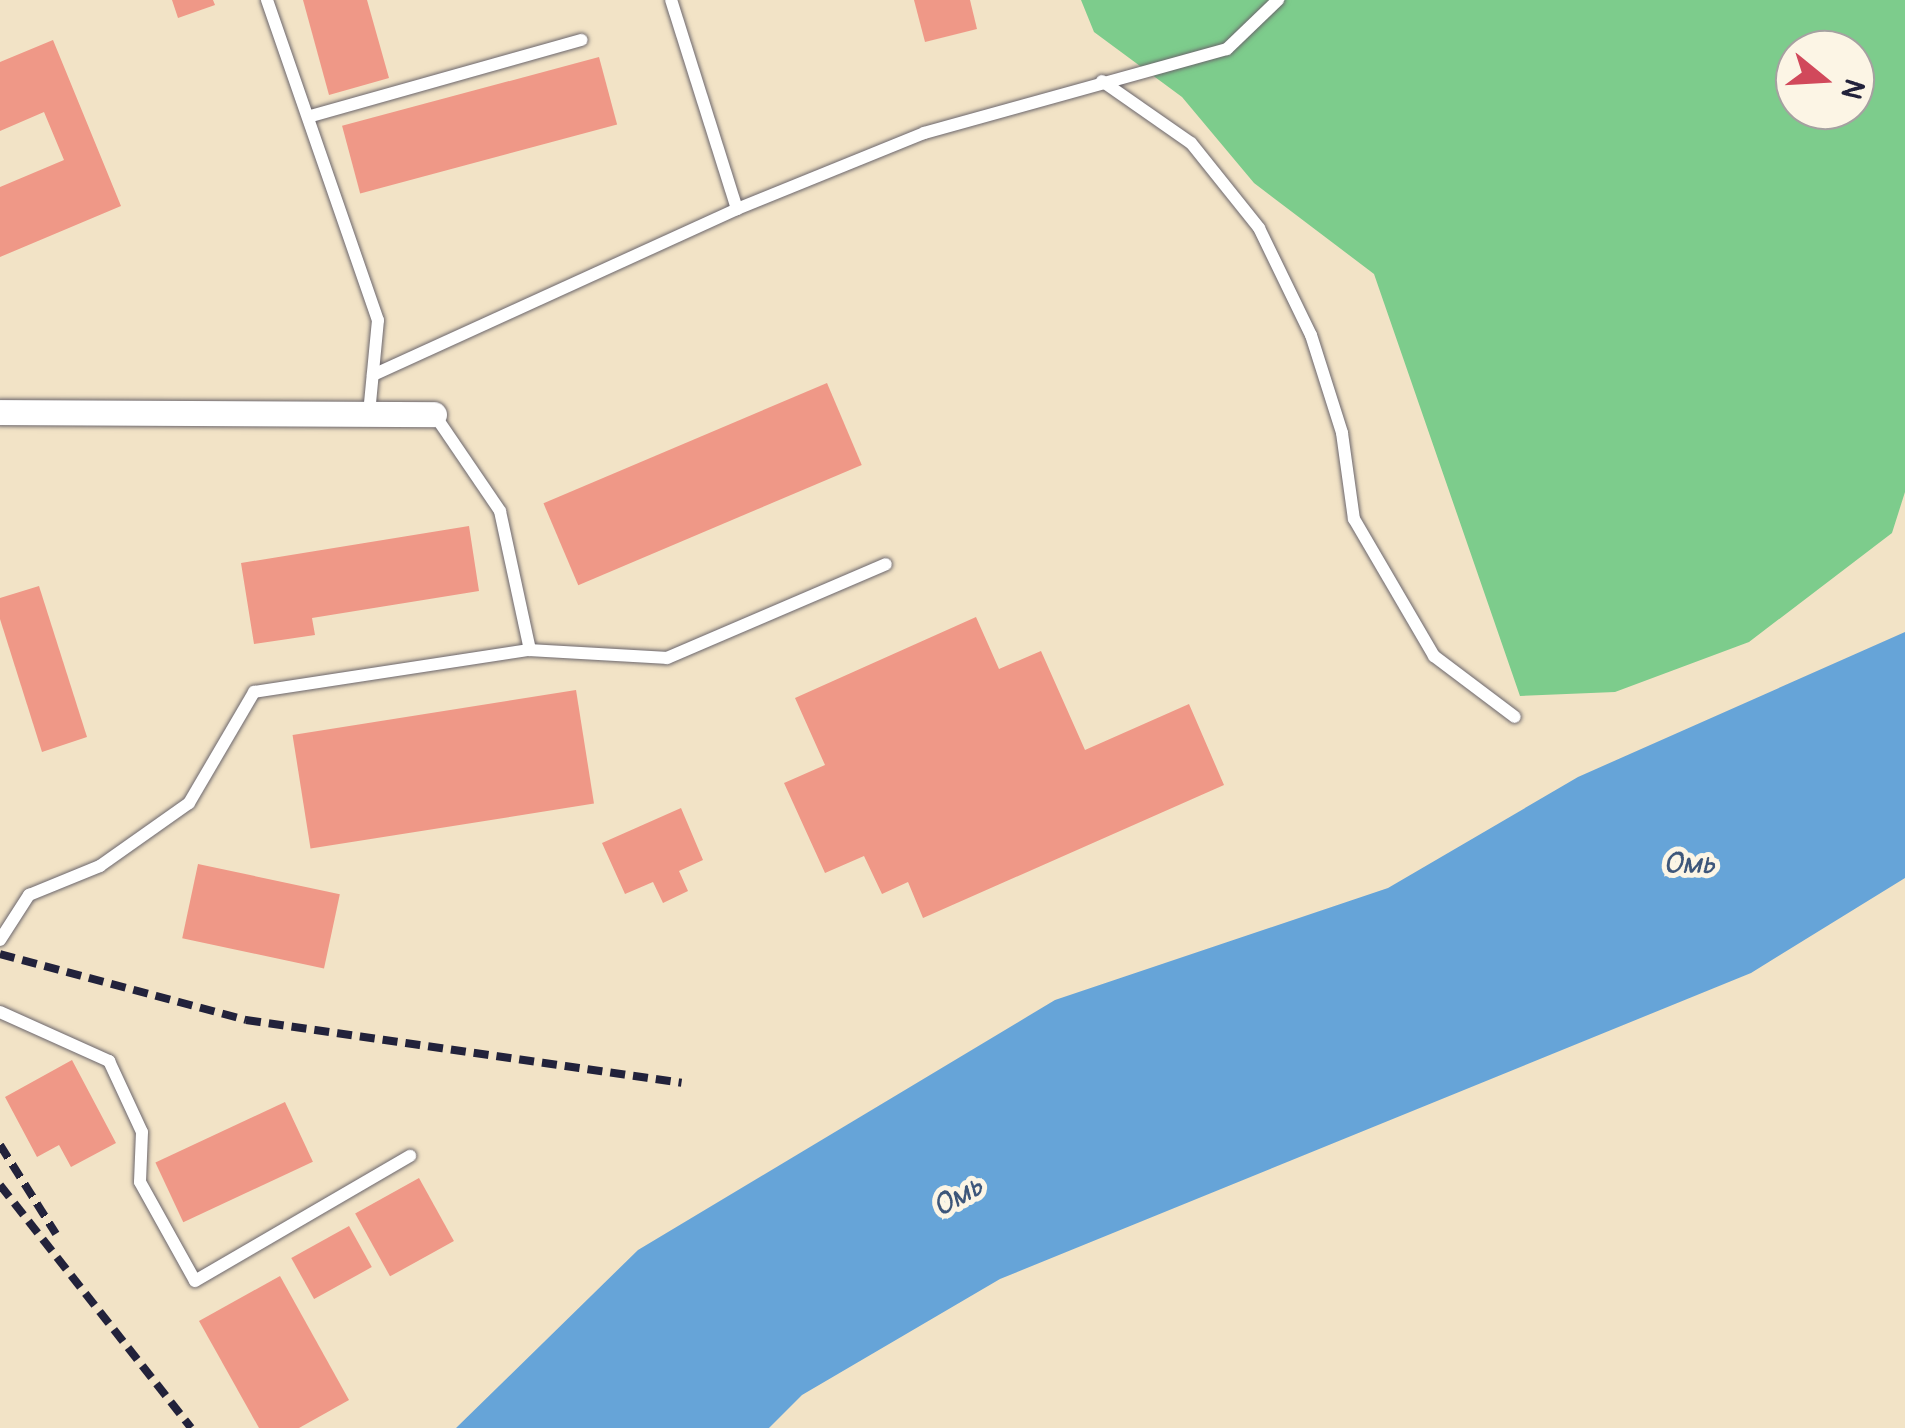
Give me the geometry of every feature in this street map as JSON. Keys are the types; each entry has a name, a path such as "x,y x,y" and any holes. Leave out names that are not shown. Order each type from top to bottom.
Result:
{"street":[{"path":"0,412 434,414"}],"lane":[{"path":"267,0 311,116 378,320 369,414"},
{"path":"671,0 737,209"},
{"path":"373,375 737,209 924,133 1227,49 1278,0"},
{"path":"311,116 582,40"},
{"path":"1102,82 1191,143 1259,228 1316,351 1342,434 1354,519 1434,656 1515,717"},
{"path":"434,414 500,511 530,650"},
{"path":"0,940 29,895 100,866 189,803 254,692 530,650 667,658 886,564"},
{"path":"0,1012 109,1061 142,1132 140,1182 195,1281 410,1156"}],"green space":[{"path":"1081,0 1905,0 1905,492 1892,533 1749,642 1615,692 1520,696 1374,274 1254,183 1182,97 1094,32"}],"water":[{"name":"Омь","path":"1905,632 1905,878 1751,973 1000,1279 802,1395 769,1428 456,1428 638,1250 1055,1000 1388,888 1578,777"}],"building":[{"path":"172,0 213,0 215,5 178,18"},
{"path":"303,0 367,0 389,78 329,95"},
{"path":"914,0 970,0 977,29 925,42"},
{"path":"53,40 121,206 0,257 0,187 64,160 44,112 0,131 0,62"},
{"path":"599,57 617,125 360,193 342,126"},
{"path":"827,383 862,465 578,585 543,503"},
{"path":"469,526 479,591 312,618 315,635 254,644 241,563"},
{"path":"39,586 87,737 42,752 0,619 0,598"},
{"path":"976,617 999,669 1041,651 1085,750 1189,704 1224,785 923,918 908,882 882,894 864,856 825,873 784,783 825,765 795,698"},
{"path":"576,690 594,804 311,848 293,735"},
{"path":"681,808 703,860 679,871 688,891 663,903 653,882 625,894 602,843"},
{"path":"198,864 340,894 324,968 182,938"},
{"path":"72,1060 116,1143 71,1167 59,1145 37,1157 5,1097"},
{"path":"285,1102 313,1162 183,1222 155,1162"},
{"path":"419,1178 454,1241 390,1276 355,1213"},
{"path":"349,1226 372,1267 314,1299 291,1258"},
{"path":"280,1276 349,1400 299,1428 259,1428 199,1321"}],"railway":[{"path":"0,954 246,1020 681,1083"},
{"path":"0,1145 56,1234"},
{"path":"0,1185 191,1428"}]}
